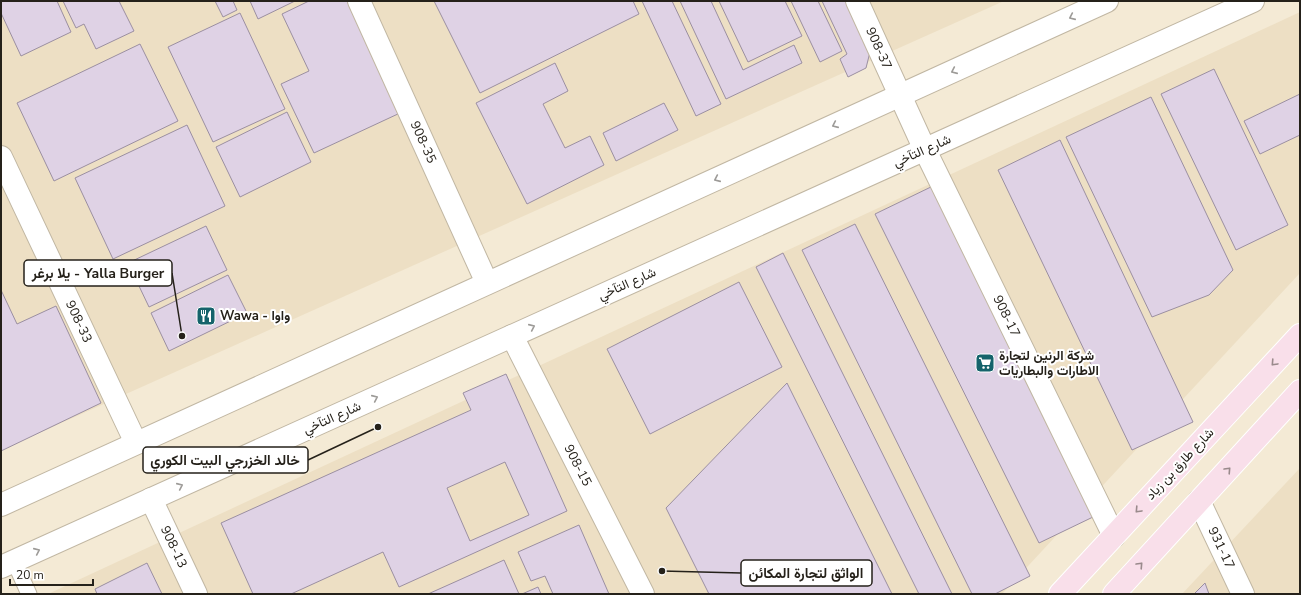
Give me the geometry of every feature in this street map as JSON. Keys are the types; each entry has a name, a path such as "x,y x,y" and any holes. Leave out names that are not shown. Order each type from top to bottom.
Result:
{"main road":[{"name":"شارع طارق بن زياد","path":"1060,594 1300,335"},
{"path":"1114,594 1300,391"}],"street":[{"name":"908-35","path":"359,1 487,283"},
{"name":"908-37","path":"857,1 899,96"},
{"path":"1,504 1107,1"},
{"name":"شارع التآخي","path":"8,564 1253,1"},
{"name":"908-17","path":"899,96 924,150 1114,536"},
{"name":"908-33","path":"1,157 136,443"},
{"name":"908-15","path":"512,336 643,594"},
{"name":"908-13","path":"151,499 196,594"},
{"name":"931-17","path":"1199,501 1243,594"}],"lane":[{"path":"8,564 29,594"}],"shaded area":[{"path":"1,1 1004,1 1,450"},
{"path":"1300,12 1300,273 1002,594 48,594"},
{"path":"1300,468 1300,594 1182,594"}],"building":[{"path":"1,1 57,1 71,32 21,56 1,13"},
{"path":"63,1 119,1 134,31 96,49 84,24 76,28"},
{"path":"215,1 233,1 237,10 223,17"},
{"path":"250,1 295,1 258,19"},
{"path":"309,1 347,1 400,113 314,153 281,84 309,71 282,14"},
{"path":"434,1 633,1 639,14 480,93"},
{"path":"642,1 672,1 721,104 696,116"},
{"path":"680,1 711,1 743,70 794,45 802,63 726,99"},
{"path":"719,1 785,1 802,36 748,62"},
{"path":"791,1 818,1 842,51 820,62"},
{"path":"822,1 849,1 871,48 866,68 848,77 840,59 847,54"},
{"path":"240,13 285,109 213,142 168,47"},
{"path":"140,44 178,121 54,181 17,103"},
{"path":"555,63 568,91 543,104 565,148 590,136 604,165 527,204 476,103"},
{"path":"1214,69 1288,225 1236,250 1161,94"},
{"path":"1300,94 1300,135 1260,154 1244,121"},
{"path":"1151,97 1233,270 1209,295 1152,317 1066,137"},
{"path":"664,103 678,130 616,161 603,133"},
{"path":"287,112 311,162 240,197 216,147"},
{"path":"187,125 225,206 113,259 75,178"},
{"path":"1060,140 1193,422 1132,450 998,170"},
{"path":"935,185 1093,517 1039,543 875,214"},
{"path":"855,224 1030,576 995,594 972,594 802,250"},
{"path":"206,226 227,270 149,307 128,263"},
{"path":"783,253 952,594 919,594 756,267"},
{"path":"228,275 247,313 169,351 151,313"},
{"path":"739,282 782,367 650,434 607,349"},
{"path":"1,290 17,324 56,306 101,403 1,451"},
{"path":"506,374 567,511 399,587 383,552 291,594 253,594 221,523 471,410 463,393","holes":["505,462 529,515 470,541 447,488"]},
{"path":"787,383 892,594 709,594 666,508"},
{"path":"579,525 609,594 553,594 545,576 531,581 518,552"},
{"path":"504,560 519,594 428,594"},
{"path":"147,563 162,594 97,594 95,589"},
{"path":"1205,583 1209,594 1194,594"},
{"path":"538,587 541,594 522,594"}],"place":[{"name":"Wawa - واوا","path":"206,316"},
{"name":"يلا برغر - Yalla Burger","path":"182,336"},
{"name":"شركة الرنين لتجارة الاطارات والبطاريات","path":"985,363"},
{"name":"خالد الخزرجي البيت الكوري","path":"378,427"},
{"name":"الواثق لتجارة المكائن","path":"662,571"}]}
